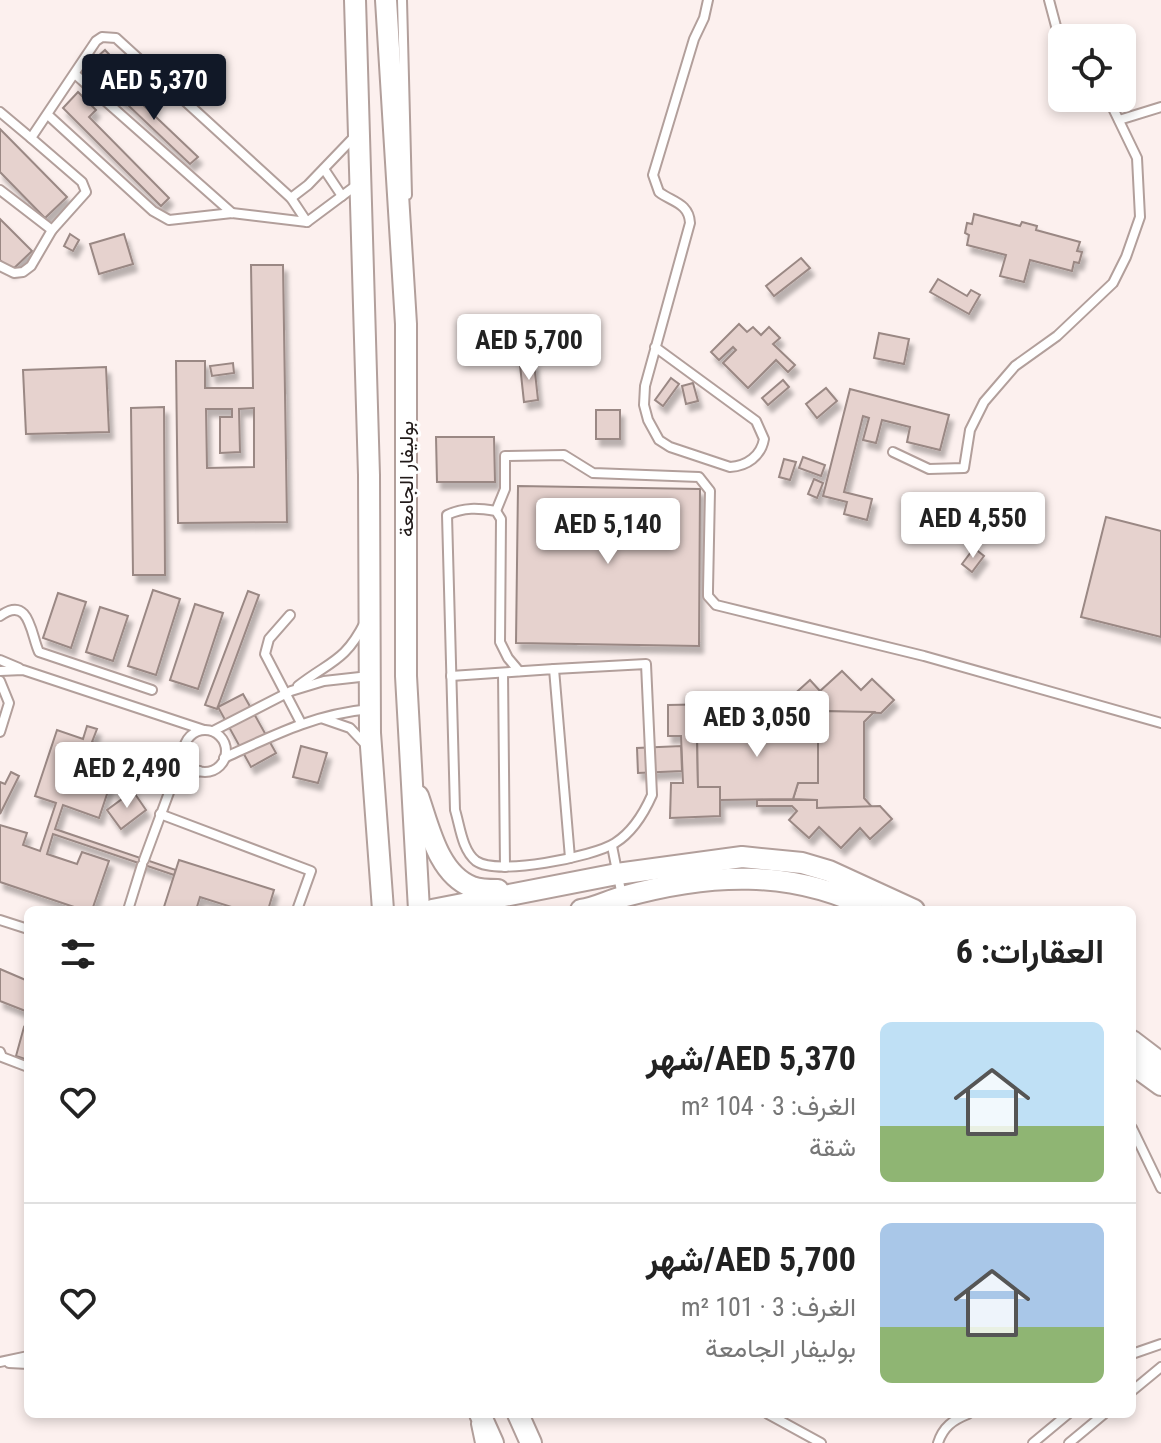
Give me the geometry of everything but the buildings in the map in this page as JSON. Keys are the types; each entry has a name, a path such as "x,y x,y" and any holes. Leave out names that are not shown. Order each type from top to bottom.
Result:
{"street":[{"name":"بوليفار الجامعة","path":"355,0 369,475 370,709 383,906"},
{"name":"بوليفار الجامعة","path":"386,0 406,324 406,676 419,906"},
{"path":"409,769 435,846 455,877 474,888 522,892"},
{"path":"452,906 617,874 742,857 802,863 829,871 905,906"},
{"path":"594,906 622,897 725,878 776,879 830,891 864,906"},
{"path":"1136,1044 1161,1063"},
{"path":"1136,1067 1161,1085"},
{"path":"479,1418 493,1443"},
{"path":"520,1418 531,1443"}],"lane":[{"path":"402,0 408,154 406,324"},
{"path":"655,347 756,421 764,439 760,451 753,458 738,467 722,466 670,447 659,440 644,405 645,386 655,347 690,217 684,207 659,192 653,175 708,0"},
{"path":"1049,0 1055,24"},
{"path":"31,138 96,41 102,37 116,38 291,198 307,222"},
{"path":"76,75 232,213"},
{"path":"1119,120 1161,107"},
{"path":"0,112 82,182 85,188 85,196 52,230 31,266 23,272 14,273 0,266"},
{"path":"893,452 929,469 964,468 970,430 984,402 1015,366 1057,336 1113,283 1140,217 1137,158 1115,112"},
{"path":"48,115 163,218 169,220 232,213 307,222 360,183"},
{"path":"291,198 324,169 358,132"},
{"path":"324,169 342,196"},
{"path":"0,190 52,230"},
{"path":"496,511 505,489 505,456 564,455 593,473 699,477 710,491 708,596 716,605 924,656 1161,723"},
{"path":"451,676 646,664 652,795 625,836 612,846 570,858 505,867 485,865 467,851 455,810 451,676 447,515 459,509 496,511 501,519 500,642 519,671"},
{"path":"129,906 170,784 190,736 208,731 288,693 337,662 364,623 370,589"},
{"path":"0,616 7,611 25,614 39,652 152,690"},
{"path":"290,615 269,639 265,654 301,723"},
{"path":"0,660 208,731 224,743 224,758"},
{"path":"554,669 570,858"},
{"path":"0,671 23,670"},
{"path":"503,673 505,867"},
{"path":"288,693 324,681 370,676"},
{"path":"0,681 9,703 0,732"},
{"path":"170,784 199,771 213,770 224,758 301,723 341,711 370,709"},
{"path":"319,718 350,728 372,753"},
{"path":"184,751 191,766 199,771"},
{"path":"160,814 311,871 298,906"},
{"path":"612,846 622,897"},
{"path":"0,920 24,928"},
{"path":"0,1052 2,1057 24,1065"},
{"path":"1136,1136 1161,1188"},
{"path":"1136,1353 1161,1344"},
{"path":"0,1362 24,1357"},
{"path":"0,1362 24,1364"},
{"path":"1136,1388 1161,1367"},
{"path":"477,1418 480,1443"},
{"path":"775,1418 821,1443"},
{"path":"938,1443 941,1434 959,1418"},
{"path":"1033,1443 1063,1418"},
{"path":"1069,1443 1099,1418"}]}
